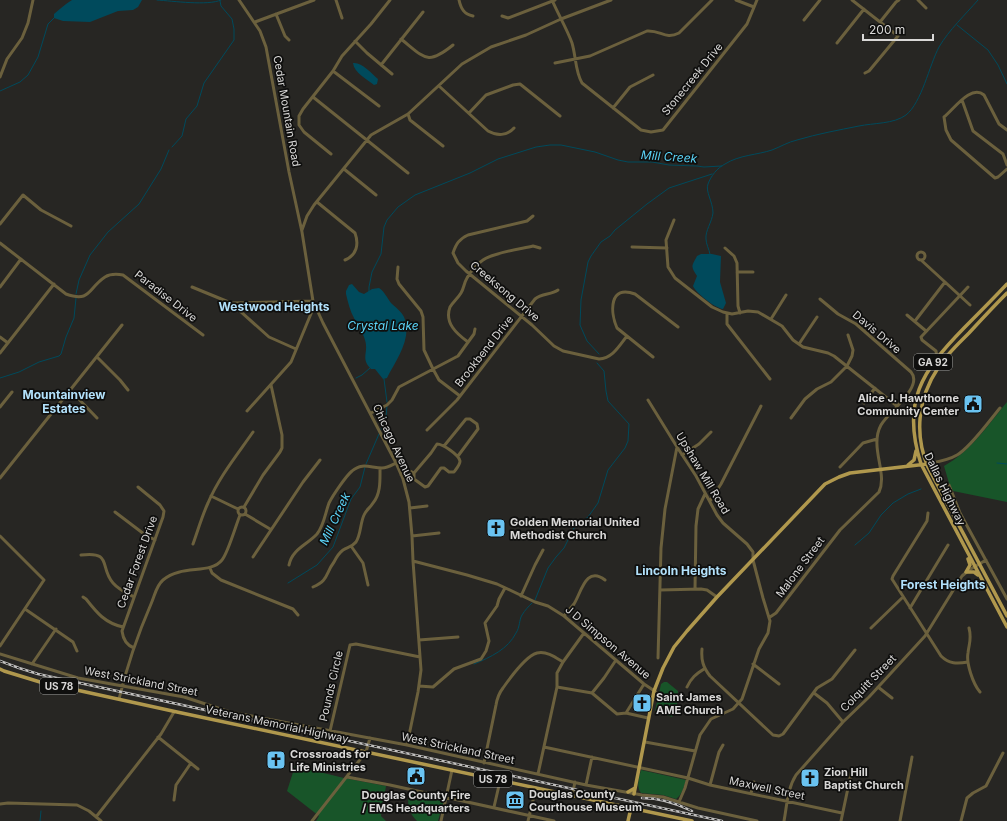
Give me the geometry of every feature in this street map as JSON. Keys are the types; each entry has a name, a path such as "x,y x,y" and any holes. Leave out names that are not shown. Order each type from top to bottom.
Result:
{"main road":[{"name":"Dallas Highway","path":"1007,284 943,350 926,373 916,399 914,420 916,448 921,464 1007,627"},
{"name":"Dallas Highway","path":"1007,293 948,354 938,367 928,384 922,403 920,423 921,443 927,464 1007,616"},
{"path":"905,466 914,460 916,448"},
{"path":"634,794 645,742 648,718 660,673 674,647 717,597 826,484 846,474 927,464"},
{"path":"965,548 970,563 966,572 974,572 980,577"},
{"name":"Veterans Memorial Highway","path":"0,669 40,682 174,712 631,808 679,820 692,821"},
{"path":"646,735 655,691"},
{"path":"628,792 635,787"},
{"path":"628,821 631,808"}],"street":[{"path":"0,77 7,59 22,38 28,23 32,0"},
{"name":"Cedar Mountain Road","path":"239,0 255,22 266,47 302,232"},
{"path":"255,22 314,0"},
{"path":"336,0 342,18"},
{"path":"331,154 304,132 299,125 299,116 333,71 342,56 390,0"},
{"path":"459,0 460,7 466,14 473,16"},
{"path":"502,16 508,18 553,0"},
{"name":"Stonecreek Drive","path":"553,0 571,40 576,59 578,76 582,83 641,130 650,132 663,130 747,24 757,0"},
{"path":"302,232 307,216 366,140 408,114 462,64 491,47 526,35 611,0"},
{"path":"554,63 590,56 647,31 652,30 666,36 678,34 712,0"},
{"path":"736,0 754,7"},
{"path":"804,20 820,0"},
{"path":"852,0 898,36 870,71 865,73"},
{"path":"880,22 899,0"},
{"path":"918,0 926,8"},
{"path":"837,43 864,9"},
{"path":"381,65 423,12"},
{"path":"276,14 285,36 289,40"},
{"path":"402,39 421,55 428,58 436,58 454,45"},
{"path":"355,41 392,74"},
{"path":"333,71 379,106"},
{"path":"613,108 630,87 653,75"},
{"path":"468,113 486,95 513,85 520,84 560,116"},
{"path":"439,86 493,134 504,134 511,132 514,128"},
{"path":"1007,130 999,124 981,93 972,92 944,118 948,136 957,146 995,178 1007,169"},
{"path":"313,97 408,172"},
{"path":"962,100 973,131 1004,154 1007,165"},
{"path":"408,114 410,120 443,146"},
{"path":"344,169 376,195"},
{"path":"0,224 22,195 41,210 71,226"},
{"path":"317,202 355,233 358,240 357,248 350,258 346,260"},
{"name":"Creeksong Drive","path":"533,216 527,221 461,238 456,244 453,253 458,262 470,274 522,316 554,346 563,351 605,359 613,354 627,336"},
{"path":"674,220 666,240 666,248 668,268 675,278 712,307 732,314 748,311 758,312 771,319 782,326 793,340 812,350 828,353 847,366 897,406"},
{"name":"Chicago Avenue","path":"302,232 314,303 396,463 407,492 410,508 421,670 420,686 407,745"},
{"name":"Paradise Drive","path":"0,242 66,294 79,298 91,292 106,276 115,274 123,275 203,335"},
{"path":"468,342 452,328 449,321 449,312 451,306 462,292 470,274 478,264 489,257 533,246 540,248"},
{"path":"632,247 666,248"},
{"path":"725,248 734,256 737,263 738,306 740,313"},
{"path":"0,287 21,259"},
{"path":"921,260 970,305"},
{"path":"398,267 397,279 399,284 421,311 423,317 424,350 433,369 439,380 460,396"},
{"path":"737,272 753,272"},
{"path":"915,322 945,282"},
{"path":"0,353 54,284"},
{"path":"192,287 231,303 269,337 296,349"},
{"path":"937,358 936,351 921,338 968,287"},
{"name":"Brookbend Drive","path":"427,430 460,396 540,295 554,293 558,290"},
{"path":"654,357 617,328 613,300 623,291 629,291 678,327"},
{"path":"771,319 786,295"},
{"name":"Davis Drive","path":"820,299 838,314 856,324 913,375 914,381 909,392 882,423 877,439 880,469"},
{"path":"231,303 314,303 291,362 247,411"},
{"path":"727,313 727,324 770,379"},
{"path":"907,315 926,331"},
{"path":"799,344 817,317"},
{"path":"0,478 122,325"},
{"path":"371,413 392,400 400,387 458,356 474,334 474,329"},
{"path":"791,418 805,399 817,389 831,382 847,366 853,350 848,335"},
{"path":"0,337 8,343"},
{"path":"936,351 943,350"},
{"path":"97,357 128,390"},
{"path":"211,496 238,509 240,507 244,507 263,475 282,448 282,435 271,385"},
{"path":"864,403 875,388"},
{"path":"70,390 97,418"},
{"path":"0,408 12,392"},
{"name":"Upshaw Mill Road","path":"648,400 696,476 723,523 750,547 753,552 753,560 763,598 770,617"},
{"path":"710,501 721,484 761,406"},
{"path":"927,464 951,458 960,454 983,430 1000,408"},
{"path":"444,446 466,419 470,419 478,424 478,429 458,456"},
{"path":"193,544 211,496 233,459 253,432"},
{"path":"682,455 699,444 711,432"},
{"path":"840,467 863,443 877,439"},
{"path":"437,444 444,446 458,456 460,461 459,465 454,472 449,472 444,468 441,468 428,486 422,486 414,479 414,473 437,444"},
{"path":"658,658 661,548 665,509 677,448"},
{"path":"253,557 270,529 320,460"},
{"path":"289,565 290,559 298,548 316,534 322,526 328,504 352,470 366,466 383,468 396,463"},
{"path":"313,587 321,583 330,566 342,551 351,546 359,536 364,515 374,503 378,493 380,468"},
{"name":"Malone Street","path":"770,617 776,614 840,530 878,494 882,485 880,469"},
{"path":"401,475 410,471 414,473"},
{"path":"949,485 960,513 1007,599"},
{"name":"Cedar Forest Drive","path":"123,628 164,511 160,505 138,487"},
{"path":"695,589 696,526 698,509 705,494"},
{"path":"410,508 426,506"},
{"path":"244,507 246,510 245,514"},
{"path":"119,699 121,686 144,618 157,587 170,575 180,571 210,568 222,560 240,515 238,513 238,509"},
{"path":"116,512 144,534 155,540"},
{"path":"928,513 927,521 892,579 941,656 955,664 968,662"},
{"path":"240,515 245,514 270,529"},
{"path":"412,536 439,533"},
{"path":"0,536 44,580 0,646"},
{"path":"910,608 948,545"},
{"path":"351,546 363,563 368,585"},
{"path":"521,596 543,550"},
{"path":"81,555 97,554 102,558 109,578 113,584 123,592 134,597"},
{"name":"Colquitt Street","path":"784,821 792,782 796,775 843,722 878,687 927,633 960,579 966,572 986,560"},
{"name":"J D Simpson Avenue","path":"413,561 468,575 505,588 521,596 548,606 564,616 644,684 655,691"},
{"path":"210,568 212,573 222,580 293,609 298,615"},
{"path":"564,616 574,604 582,586 587,579 596,576 604,580"},
{"path":"420,686 433,687 454,669 481,659 486,651 489,640 485,623 497,606 505,588"},
{"path":"660,590 708,590 717,597"},
{"path":"83,597 104,619 113,625 123,628 122,638 126,643 134,648"},
{"path":"871,628 903,597"},
{"path":"26,609 74,642 77,651"},
{"path":"679,802 685,788 700,735 711,719 733,709 744,694 759,649 768,634 770,617"},
{"path":"970,628 971,637 967,654 968,662 975,687 980,692"},
{"path":"32,664 56,629"},
{"path":"538,774 557,687 557,673 584,633"},
{"path":"419,640 458,638"},
{"name":"Pounds Circle","path":"330,730 350,644 420,657"},
{"path":"702,650 704,669 775,736 783,734 817,688 832,679 855,650"},
{"path":"484,763 498,696 502,688 528,658 538,653 549,654 563,662"},
{"name":"West Strickland Street","path":"0,654 78,678 184,697 230,712 407,745 586,785 634,794 663,797 698,808 757,821"},
{"path":"592,693 616,660"},
{"path":"753,664 779,684"},
{"path":"687,687 692,678 704,669"},
{"path":"626,713 644,684"},
{"path":"557,687 592,693 617,714 626,713 648,718"},
{"path":"878,687 892,698"},
{"path":"814,693 827,703 843,722"},
{"path":"96,817 158,737 174,712"},
{"path":"158,737 198,769"},
{"path":"312,821 366,752 370,738"},
{"path":"645,742 695,750"},
{"path":"710,785 719,752 724,745"},
{"name":"Maxwell Street","path":"544,747 688,778 710,785 842,813"},
{"path":"961,821 967,798 986,786 1003,753"},
{"path":"586,785 592,757"},
{"path":"900,821 912,757"},
{"path":"174,800 176,785 191,763"},
{"path":"841,821 852,769"},
{"path":"441,821 452,770"},
{"path":"347,777 494,807 554,821"},
{"path":"494,807 500,780"},
{"path":"572,796 575,782"},
{"path":"751,793 754,782"},
{"path":"528,821 536,788"},
{"path":"0,804 77,805 101,821"}],"green space":[{"path":"1007,402 1007,502 953,491 944,466 963,453 971,445"},
{"path":"667,682 678,691 677,707 672,717 655,711 661,684"},
{"path":"295,766 344,778 386,786 381,816 386,821 316,821 319,816 287,791"},
{"path":"641,770 686,780 684,788 676,799 663,795 641,793 638,785"},
{"path":"411,791 443,798 444,800 438,821 417,821 414,818 408,804 409,792"}],"water":[{"path":"72,0 142,0 138,7 133,10 118,11 90,22 63,21 54,18 54,14"},
{"path":"353,63 360,64 370,71 378,79 377,84 374,85 361,76 354,67"},
{"path":"701,254 721,256 720,282 726,303 723,309 706,300 693,286 697,276 692,266 697,256"},
{"name":"Crystal Lake","path":"352,284 359,292 364,294 372,289 379,288 404,317 406,325 405,341 387,378 383,379 375,369 371,369 366,362 365,340 351,312 346,294 349,285"}],"waterway":[{"path":"157,0 199,3 208,3 221,0"},
{"name":"Mill Creek","path":"710,254 706,243 706,236 713,213 707,187 717,170 730,161 766,152 787,143 844,129 890,122 906,115 912,109 921,93 939,47 952,29 978,0"},
{"path":"172,147 182,136 186,119 197,106 204,83 234,40 232,19 221,6 220,1"},
{"path":"0,91 20,82 28,75 38,57 48,24 54,18"},
{"path":"957,25 988,50 998,65 1007,84"},
{"name":"Mill Creek","path":"369,292 372,272 381,254 384,227 387,220 398,207 415,195 470,173 498,159 536,147 561,145 595,152 628,162 652,162 669,165 704,167 722,166"},
{"path":"76,294 79,280 90,255 108,232 139,204 161,169 169,150"},
{"path":"599,354 587,341 580,325 581,300 588,262 591,256 601,242 669,188 712,174"},
{"path":"0,378 19,372 39,362 61,354 74,318 76,298"},
{"path":"535,600 548,568 564,548 574,528 588,517 598,503 608,470 625,448 628,441 629,424 608,401 604,371 597,363"},
{"path":"356,378 370,368"},
{"name":"Mill Creek","path":"384,379 387,402"},
{"name":"Mill Creek","path":"381,430 386,418 387,405"},
{"name":"Mill Creek","path":"366,464 379,434"},
{"path":"997,463 1007,464"},
{"name":"Mill Creek","path":"288,583 317,565 333,547 351,499 360,487 365,467"},
{"path":"855,545 869,533 881,515 893,503 908,494 921,489"},
{"path":"474,664 504,648 513,639 522,615 532,603"},
{"path":"40,821 41,811"}],"railway":[{"path":"0,661 38,674 722,821"},
{"path":"642,798 668,802 692,811"}],"place":[{"name":"Alice J. Hawthorne Community Center","path":"973,404"},
{"name":"Golden Memorial United Methodist Church","path":"496,528"},
{"name":"Saint James AME Church","path":"642,703"},
{"name":"Crossroads for Life Ministries","path":"276,760"},
{"name":"Douglas County Fire / EMS Headquarters","path":"416,776"},
{"name":"Zion Hill Baptist Church","path":"810,778"},
{"name":"Douglas County Courthouse Museum","path":"515,800"}],"district":[{"name":"Westwood Heights","path":"274,307"},
{"name":"Mountainview Estates","path":"64,402"},
{"name":"Lincoln Heights","path":"681,571"},
{"name":"Forest Heights","path":"943,585"}]}
